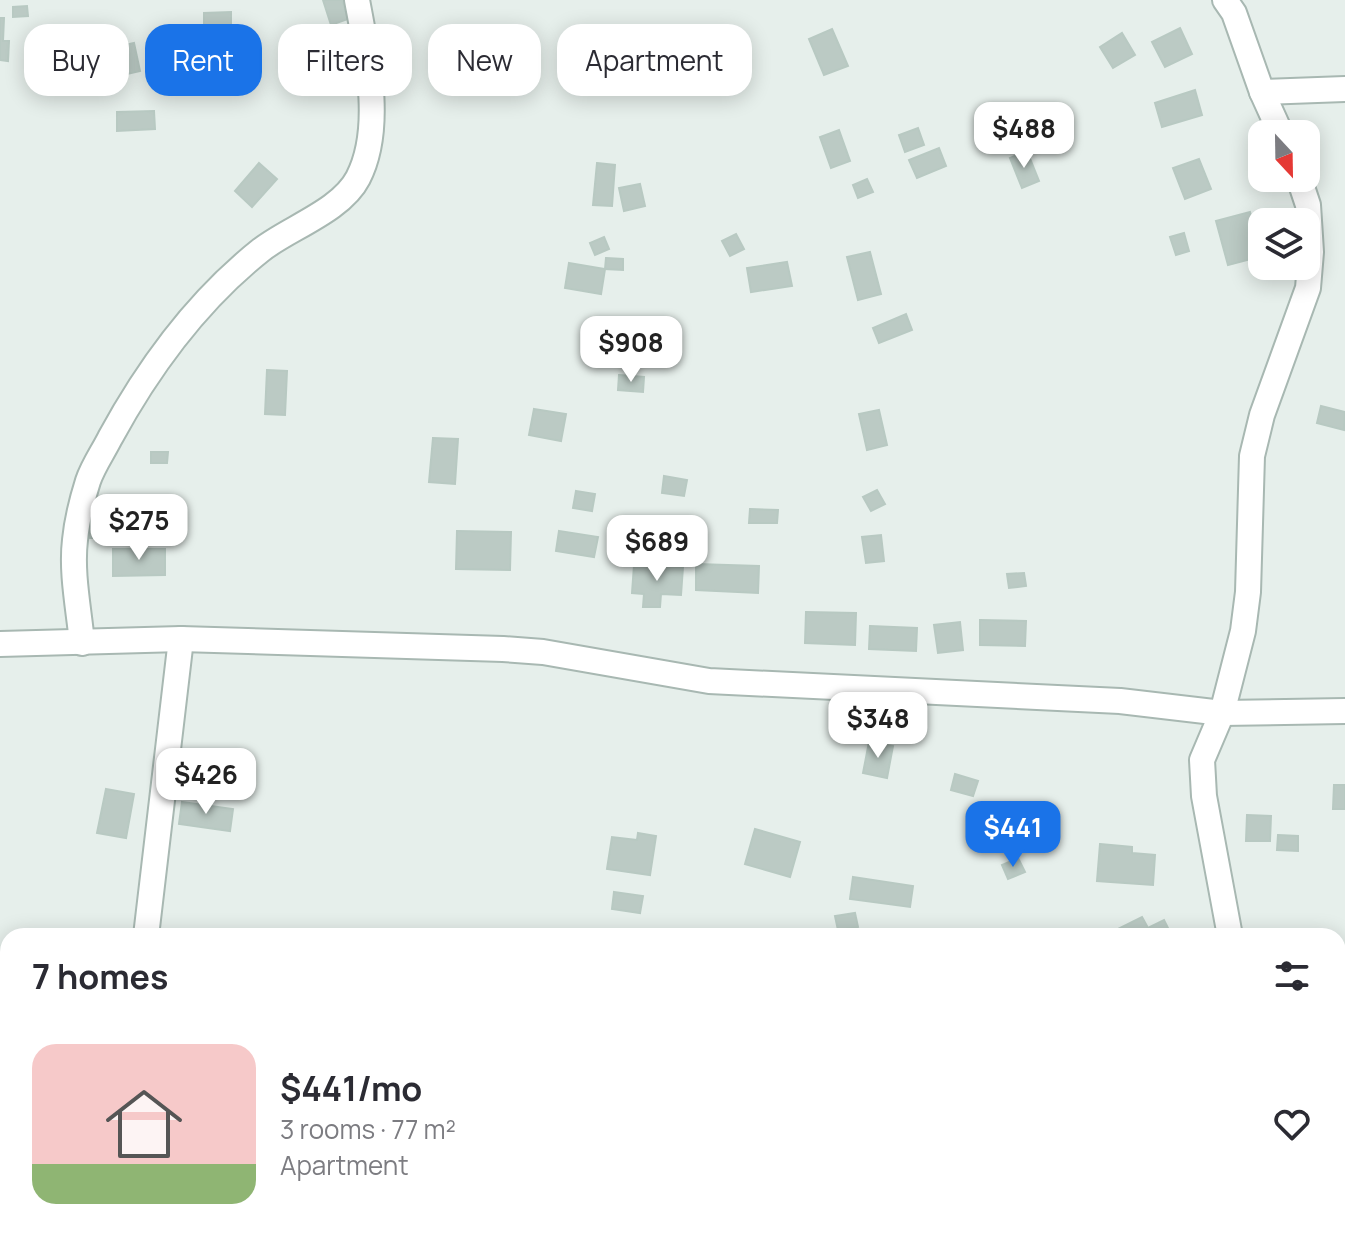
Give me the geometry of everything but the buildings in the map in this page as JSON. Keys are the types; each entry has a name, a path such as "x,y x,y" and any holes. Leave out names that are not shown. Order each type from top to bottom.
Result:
{"street":[{"path":"82,643 74,543 81,508 89,478 132,398 210,298 262,250 332,206 356,181 369,149 372,118 357,0"},
{"path":"1232,4 1275,120"},
{"path":"1262,92 1345,89"},
{"path":"1229,928 1201,778 1202,760 1222,713 1243,631 1248,592 1252,456 1262,415 1308,288 1311,252 1308,205 1304,192"},
{"path":"147,928 181,639"},
{"path":"0,644 181,639 543,652 709,681 1120,701 1222,713 1345,711"}]}
